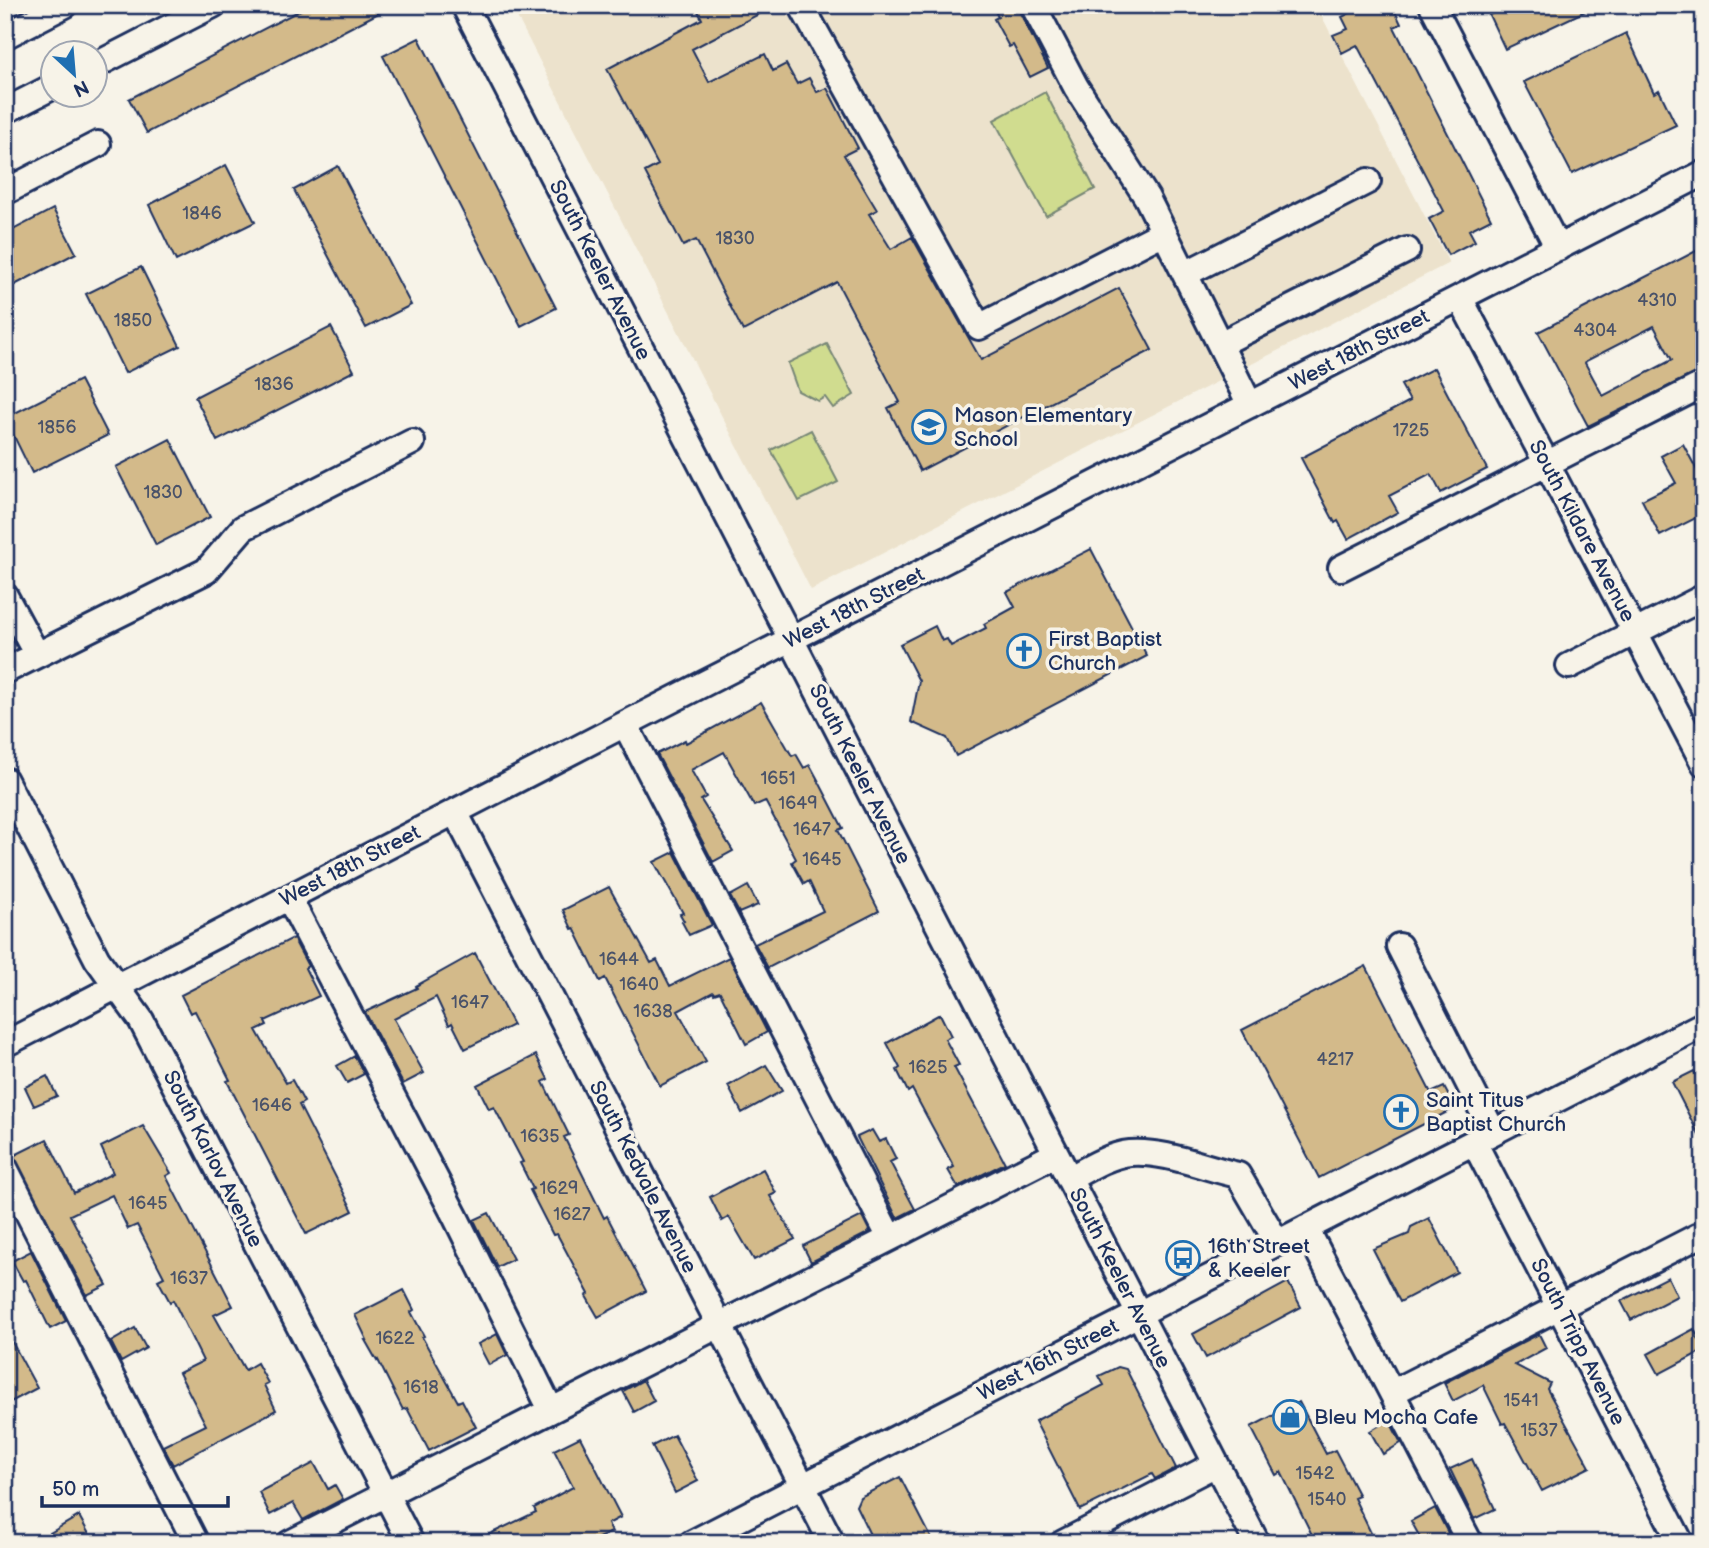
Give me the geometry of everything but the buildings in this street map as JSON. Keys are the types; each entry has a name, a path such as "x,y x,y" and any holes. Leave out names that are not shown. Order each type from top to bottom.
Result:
{"street":[{"path":"5,36 65,5"},
{"path":"108,59 213,5"},
{"name":"South Keeler Avenue","path":"464,5 1257,1543"},
{"path":"801,5 979,327 1164,232"},
{"path":"1033,5 1076,87 1147,198 1250,405"},
{"path":"1433,5 1558,248"},
{"path":"5,111 38,94"},
{"path":"5,192 98,144"},
{"name":"West 18th Street","path":"5,1044 1704,173"},
{"path":"1185,274 1368,181"},
{"path":"1220,344 1406,250"},
{"name":"South Kildare Avenue","path":"1460,298 1704,764"},
{"path":"1341,568 1704,384"},
{"path":"5,671 206,571 243,528 412,442"},
{"path":"5,596 37,655"},
{"path":"1569,666 1704,597"},
{"path":"625,724 890,1238"},
{"name":"South Karlov Avenue","path":"5,780 97,959 141,1020 411,1543"},
{"name":"South Kedvale Avenue","path":"455,812 832,1543"},
{"path":"289,898 455,1216 551,1410"},
{"name":"South Tripp Avenue","path":"1399,946 1560,1307 1681,1543"},
{"name":"West 16th Street","path":"692,1543 1704,1024"},
{"path":"1069,1179 1101,1161 1129,1153 1164,1156 1238,1175 1277,1242"},
{"path":"290,1543 1056,1154"},
{"path":"5,1168 196,1543"},
{"path":"1306,1228 1470,1543"},
{"path":"1393,1392 1704,1233"},
{"path":"1063,1543 1216,1464"}],"shaded area":[{"name":"Mason Elementary School","path":"511,5 1316,5 1449,263 811,590"}],"green space":[{"path":"1045,92 1095,189 1046,216 994,120"},
{"path":"827,344 854,395 833,408 825,397 818,401 798,391 788,363"},
{"path":"811,430 838,482 799,501 771,450"}],"place":[{"name":"Mason Elementary School","path":"929,427"},
{"name":"First Baptist Church","path":"1024,651"},
{"name":"Saint Titus Baptist Church","path":"1401,1112"},
{"name":"16th Street & Keeler","path":"1183,1258"},
{"name":"Bleu Mocha Cafe","path":"1290,1417"}]}
